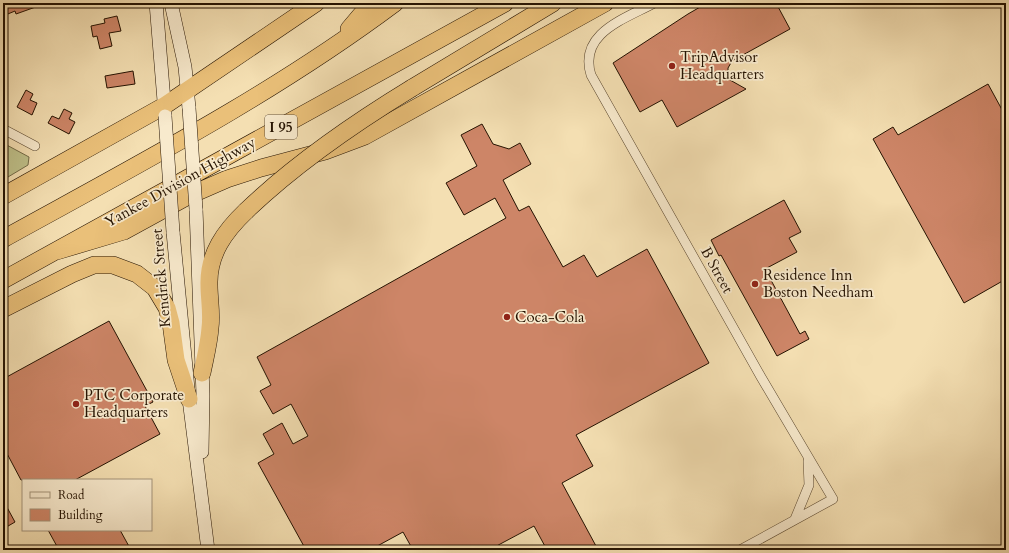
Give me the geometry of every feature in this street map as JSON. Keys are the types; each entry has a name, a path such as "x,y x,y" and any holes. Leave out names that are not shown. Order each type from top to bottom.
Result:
{"highway":[{"path":"3,196 164,111 188,91 316,3"},
{"path":"334,47 371,3"},
{"name":"I 95","path":"3,239 221,118 334,47 395,3"},
{"name":"Yankee Division Highway","path":"3,280 505,3"},
{"path":"202,373 210,326 209,278 211,265 222,239 246,211 288,174 326,145 412,88 553,3"},
{"path":"56,251 124,230 188,196 227,179 261,168 325,151 365,136 605,3"},
{"path":"3,309 72,274 94,266 113,265 137,274 155,288 167,308 171,324 176,360 189,399"}],"main road":[{"name":"Kendrick Street","path":"156,3 173,232 189,399 208,550"},
{"name":"Kendrick Street","path":"171,3 185,67 188,91 196,209 204,416 200,478"}],"street":[{"name":"B Street","path":"654,3 601,34 593,43 588,63 594,81 808,460 833,499 796,520"},
{"path":"3,129 35,146"},
{"path":"740,550 796,520 809,485 808,460"}],"green space":[{"path":"3,143 29,157 28,165 3,180"}],"building":[{"path":"3,3 44,4 16,14 15,11 3,16"},
{"name":"TripAdvisor Headquarters","path":"707,3 776,3 790,29 732,61 728,68 730,80 746,89 677,127 662,100 640,112 613,63"},
{"path":"117,16 121,31 109,33 112,46 100,49 97,36 93,37 91,26 105,23 104,19"},
{"path":"133,71 135,84 107,88 105,76"},
{"path":"988,84 1006,117 1006,279 964,303 873,139 893,127 898,135"},
{"path":"26,90 33,94 30,100 37,103 32,115 17,107"},
{"path":"64,109 72,113 69,119 75,122 69,134 48,123 52,116 59,119"},
{"name":"Coca-Cola","path":"482,124 493,144 509,149 520,143 531,164 503,180 519,211 529,206 563,267 584,255 597,277 647,249 709,363 576,435 593,466 562,483 596,546 589,550 547,550 534,526 489,550 413,550 403,532 370,550 306,550 258,463 274,454 263,434 282,423 293,444 308,436 291,404 273,414 260,391 271,385 257,357 506,218 495,198 464,215 446,183 477,166 461,135"},
{"name":"Residence Inn Boston Needham","path":"784,200 801,232 789,238 797,252 765,269 800,334 805,331 809,339 777,356 721,255 719,256 711,240"},
{"name":"PTC Corporate Headquarters","path":"109,321 153,402 145,406 160,434 77,479 21,480 3,446 3,379"},
{"path":"3,500 15,522 3,529"},
{"path":"49,531 121,531 131,550 59,550"}],"place":[{"name":"TripAdvisor Headquarters","path":"672,66"},
{"name":"Residence Inn Boston Needham","path":"755,284"},
{"name":"Coca-Cola","path":"507,317"},
{"name":"PTC Corporate Headquarters","path":"76,404"}]}
